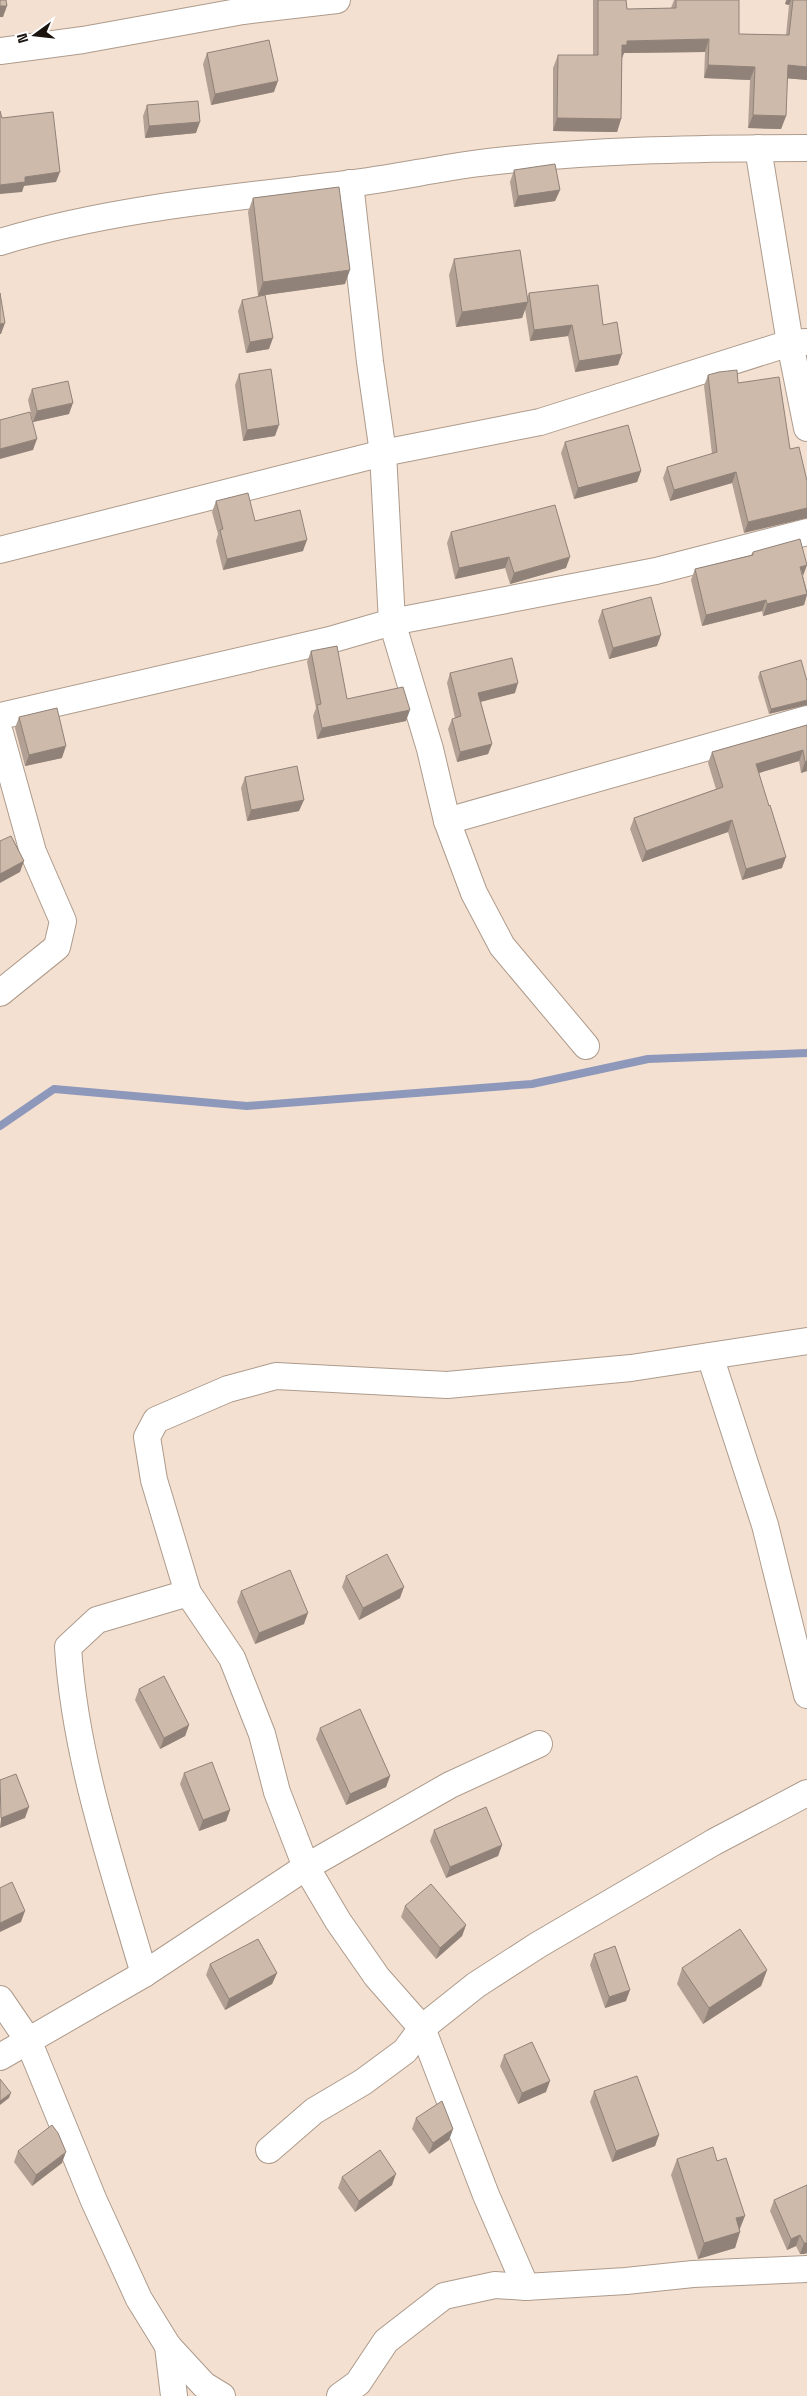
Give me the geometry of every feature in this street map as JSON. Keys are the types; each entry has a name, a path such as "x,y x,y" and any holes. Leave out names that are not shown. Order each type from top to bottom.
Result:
{"street":[{"path":"0,51 83,40 243,10 338,0"},
{"path":"758,148 799,342 807,428"},
{"path":"0,242 35,232 151,210 473,164 592,153 807,148"},
{"path":"350,183 370,362 383,454 392,622 430,749 447,821 474,892 502,946 586,1046"},
{"path":"0,550 383,454 540,422 799,342"},
{"path":"0,716 330,640 392,622 656,571 807,532"},
{"path":"447,821 807,719"},
{"path":"0,734 33,852 63,921 57,947 0,993"},
{"path":"526,2287 483,2186 422,2028 377,1977 338,1921 306,1867 277,1792 262,1734 232,1658 188,1592 154,1480 147,1437 156,1420 228,1389 276,1376 447,1385 631,1368 807,1341"},
{"path":"710,1356 765,1525 807,1695"},
{"path":"144,1974 98,1816 70,1689 68,1647 97,1620 188,1592"},
{"path":"0,2057 144,1974 306,1867 450,1785 539,1744"},
{"path":"269,2150 314,2111 362,2082 405,2051 422,2028 476,1985 538,1944 714,1842 807,1793"},
{"path":"0,1999 28,2040 94,2200 139,2300 168,2346 204,2385 222,2396"},
{"path":"353,2392 386,2341 444,2296 495,2285 526,2287 626,2281 693,2274 807,2269"},
{"path":"168,2346 174,2396"}],"building":[{"path":"0,0 6,0 7,6 0,6"},
{"path":"598,0 626,0 627,9 676,8 676,0 739,0 739,34 789,35 793,0 807,0 807,67 788,65 786,116 753,115 755,67 708,65 709,39 627,41 627,45 622,45 621,119 557,118 558,55 598,55"},
{"path":"269,40 278,81 215,94 207,53"},
{"path":"198,101 200,122 149,126 147,105"},
{"path":"0,111 2,118 53,112 60,172 25,177 25,182 0,185"},
{"path":"555,164 560,190 518,196 514,170"},
{"path":"339,187 350,270 263,282 253,198"},
{"path":"520,250 528,302 462,312 454,259"},
{"path":"598,285 603,325 617,322 622,354 579,361 572,325 534,330 529,293"},
{"path":"0,293 5,323 0,324"},
{"path":"265,295 273,338 250,342 242,300"},
{"path":"271,369 279,425 247,430 239,374"},
{"path":"737,370 738,383 779,377 790,449 799,447 807,481 807,508 748,522 736,472 674,490 667,467 717,452 708,375"},
{"path":"68,381 73,403 37,411 32,389"},
{"path":"30,412 37,439 0,449 0,420"},
{"path":"628,425 641,471 578,488 565,442"},
{"path":"248,493 255,521 300,510 307,540 227,559 220,530 223,529 216,501"},
{"path":"555,505 570,557 514,573 509,557 459,568 451,532"},
{"path":"800,539 807,565 800,567 807,594 767,604 766,600 706,615 695,569 753,555 753,552"},
{"path":"651,597 661,635 613,648 602,610"},
{"path":"337,646 347,699 403,687 410,710 322,728 317,705 321,704 311,651"},
{"path":"512,658 518,683 478,693 492,744 460,752 452,719 461,716 450,673"},
{"path":"801,660 807,681 807,700 771,709 760,672"},
{"path":"57,708 66,746 29,755 19,717"},
{"path":"807,725 807,761 805,762 803,750 756,764 786,857 746,869 732,820 646,851 634,818 723,787 712,752"},
{"path":"297,766 304,800 251,810 245,777"},
{"path":"11,836 24,861 0,874 0,841"},
{"path":"387,1554 404,1587 363,1608 346,1576"},
{"path":"290,1570 308,1613 259,1633 241,1591"},
{"path":"164,1676 189,1725 164,1738 139,1689"},
{"path":"360,1709 390,1776 350,1794 320,1728"},
{"path":"212,1762 230,1810 203,1820 184,1773"},
{"path":"16,1774 29,1807 1,1818 0,1780"},
{"path":"486,1807 502,1845 450,1867 434,1830"},
{"path":"12,1882 25,1911 0,1923 0,1888"},
{"path":"431,1884 466,1925 440,1948 405,1906"},
{"path":"740,1929 767,1970 709,2008 682,1968"},
{"path":"258,1939 277,1973 229,1999 210,1964"},
{"path":"615,1946 630,1990 609,1997 594,1954"},
{"path":"532,2042 550,2081 522,2093 504,2055"},
{"path":"637,2076 659,2135 616,2151 594,2091"},
{"path":"0,2079 11,2093 0,2101"},
{"path":"442,2101 453,2129 433,2143 416,2118"},
{"path":"52,2125 58,2133 66,2152 36,2175 18,2151"},
{"path":"713,2147 717,2161 726,2158 745,2216 736,2218 740,2232 704,2243 677,2159"},
{"path":"380,2150 396,2174 359,2201 342,2177"},
{"path":"807,2185 807,2243 804,2243 800,2235 791,2239 774,2200"}],"waterway":[{"path":"0,1126 54,1089 247,1106 532,1084 648,1059 807,1053"}]}
